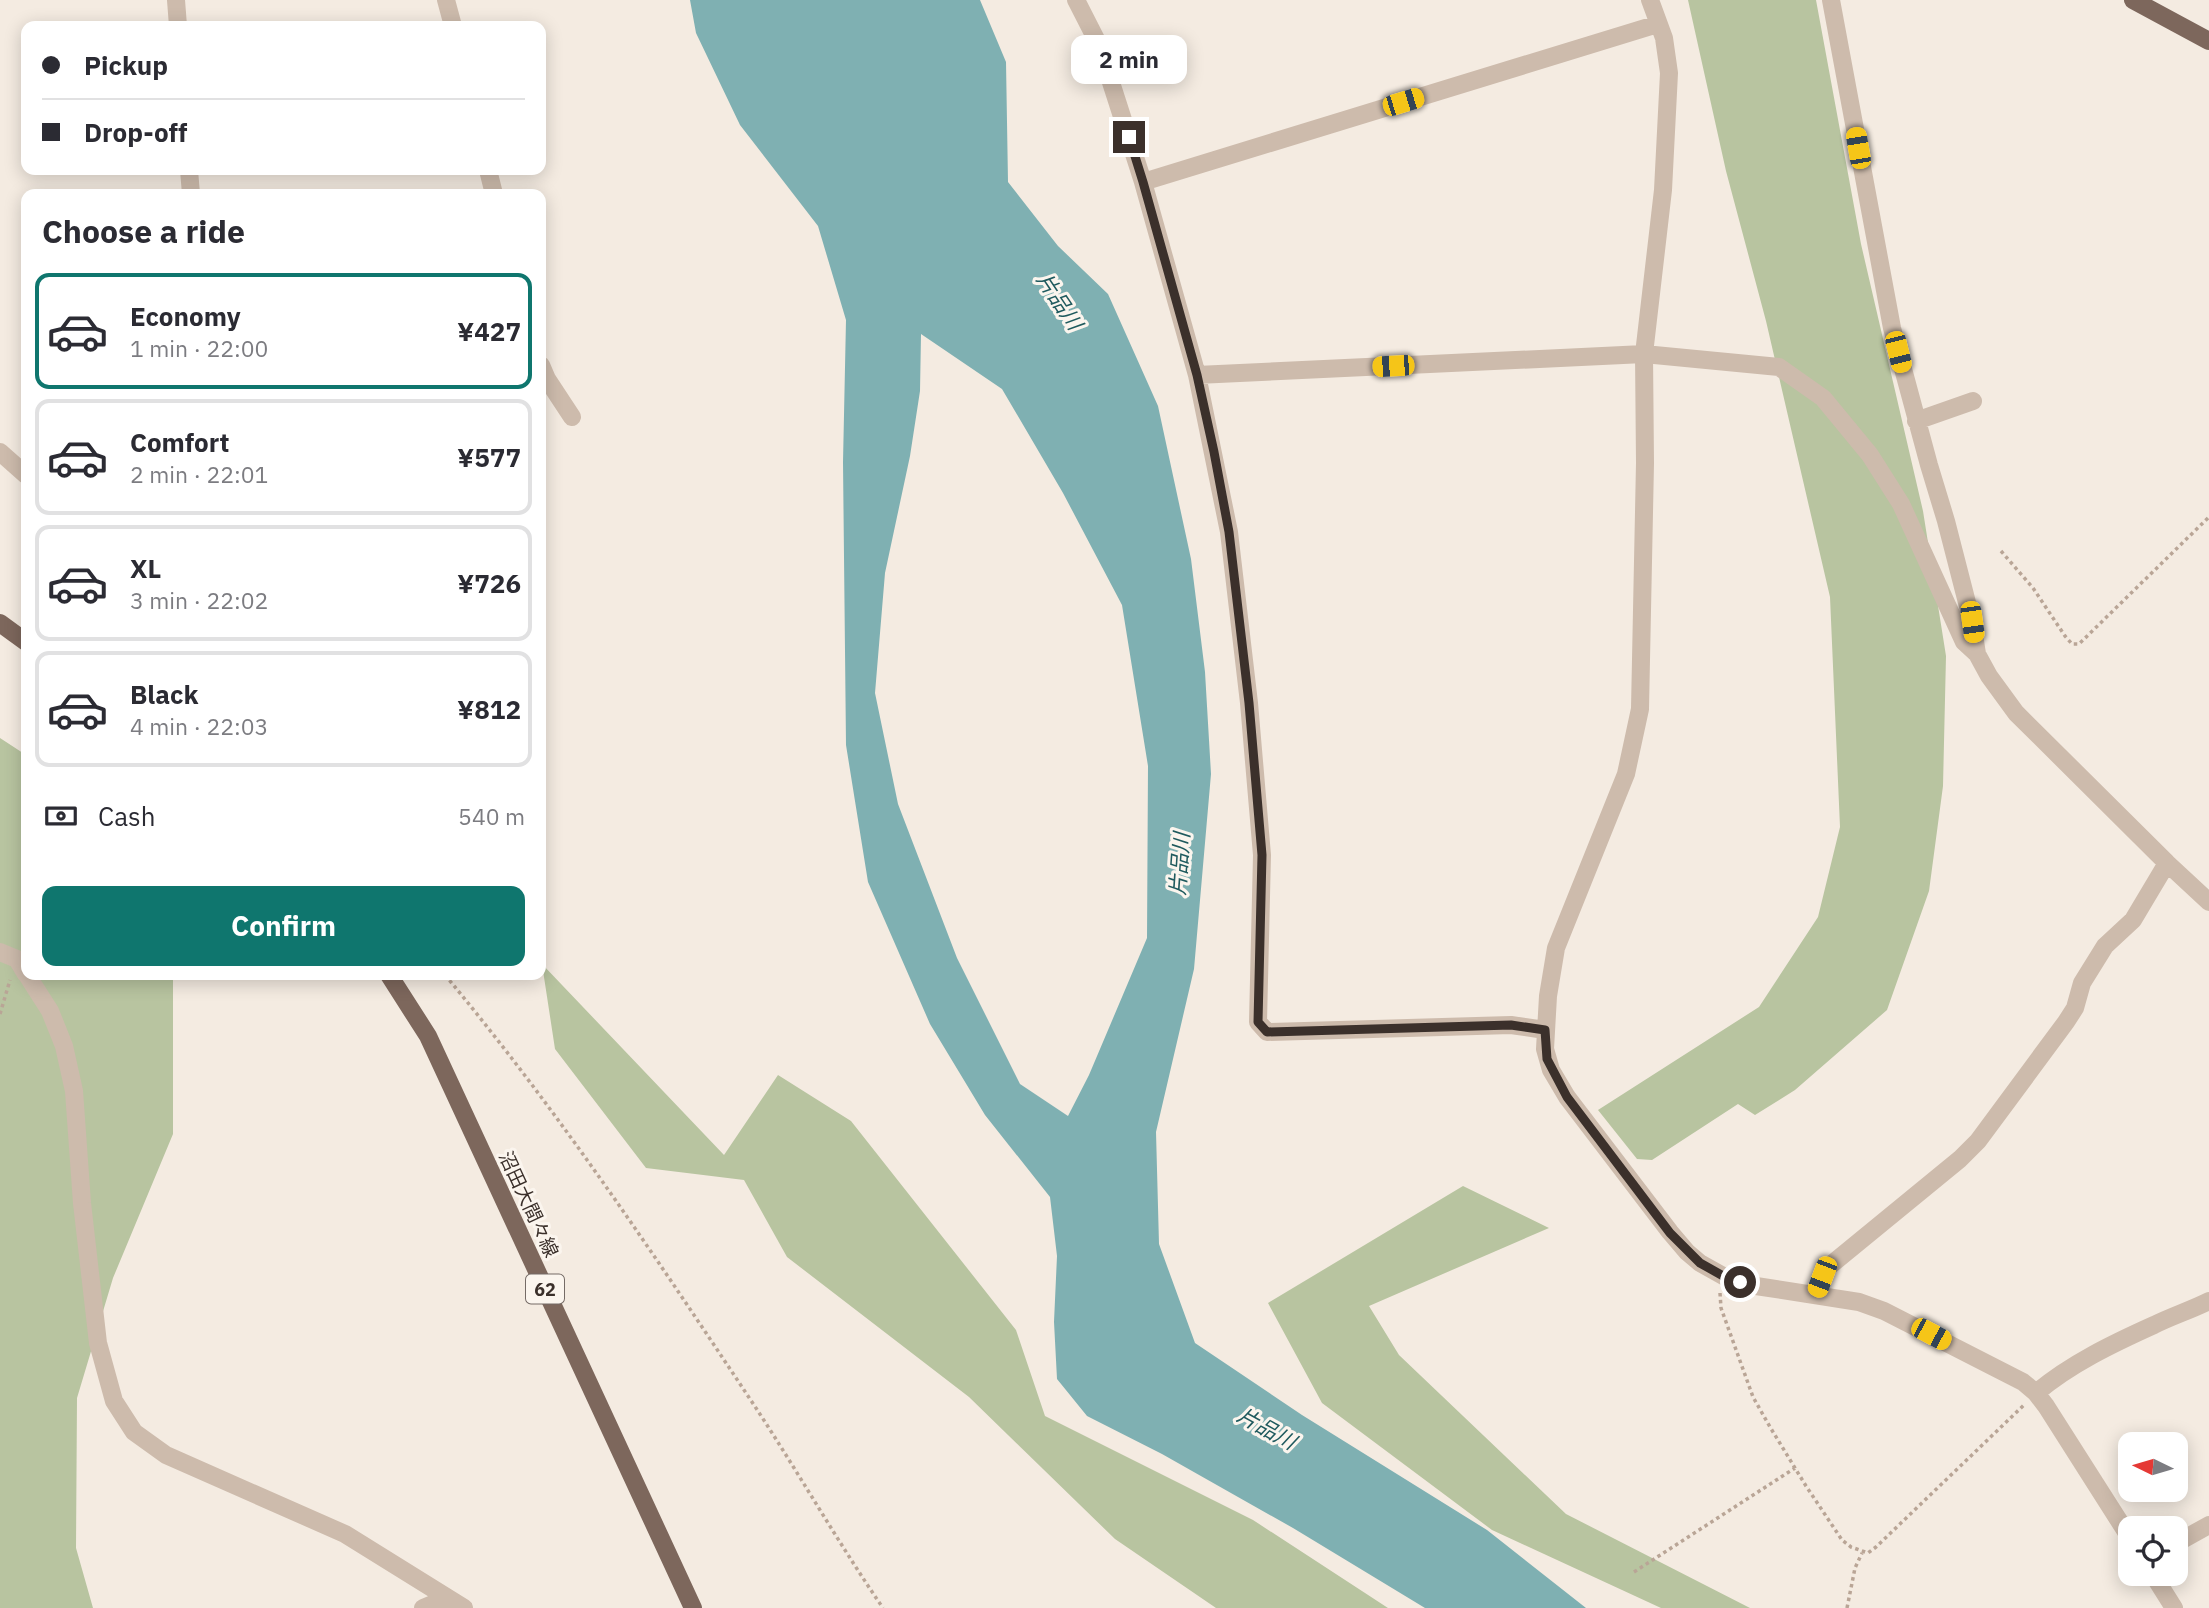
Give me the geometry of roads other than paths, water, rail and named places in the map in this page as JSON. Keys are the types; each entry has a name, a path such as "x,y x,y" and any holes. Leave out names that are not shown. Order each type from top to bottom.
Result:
{"main road":[{"path":"2133,0 2209,41"},
{"path":"0,622 21,638"},
{"name":"沼田大間々線","path":"392,980 428,1035 693,1608"}],"street":[{"path":"176,0 178,21"},
{"path":"446,0 452,21"},
{"path":"1076,0 1099,45 1143,182 1197,375 1229,532 1249,703 1262,855 1258,1022 1267,1032 1511,1025 1545,1030"},
{"path":"1650,0 1664,38 1669,74 1663,190 1644,354 1645,463 1640,709 1626,774 1556,948 1550,973 1545,1030 1547,1059 1567,1097 1678,1242 1700,1263 1725,1277 1756,1286 1859,1302 1884,1311 2023,1382 2036,1393 2118,1519"},
{"path":"1831,0 1892,328 1916,421 1947,522 1972,622 1977,654"},
{"path":"1143,182 1658,24"},
{"path":"1197,375 1644,354 1779,367 1824,398 1870,455 1901,504 1964,642 1977,654 1989,676 2016,713 2209,902"},
{"path":"546,375 558,399 572,417"},
{"path":"1916,421 1973,401"},
{"path":"0,452 21,467"},
{"path":"1815,1295 1827,1268 1960,1159 1978,1141 2066,1022 2075,1008 2082,983 2105,946 2133,920 2167,863"},
{"path":"28,980 50,1011 64,1046 74,1091 82,1203 98,1343 114,1401 134,1433 166,1455 345,1534 464,1608"},
{"path":"2036,1393 2097,1354 2154,1324 2209,1301"},
{"path":"2188,1537 2209,1525"},
{"path":"2160,1586 2174,1608"},
{"path":"423,1608 447,1598"}],"water":[{"name":"片品川","path":"690,0 980,0 1006,62 1008,182 1058,246 1108,294 1158,406 1191,559 1205,672 1211,774 1194,969 1156,1132 1159,1244 1195,1343 1302,1415 1487,1530 1586,1608 1425,1608 1293,1528 1162,1454 1087,1416 1057,1379 1054,1322 1057,1256 1050,1197 985,1115 930,1024 868,882 846,745 843,462 846,320 818,226 740,125 696,33","holes":["921,334 1002,389 1063,493 1122,605 1148,766 1147,938 1089,1075 1068,1116 1020,1084 957,958 898,804 875,693 885,573 910,456 920,391"]}]}
